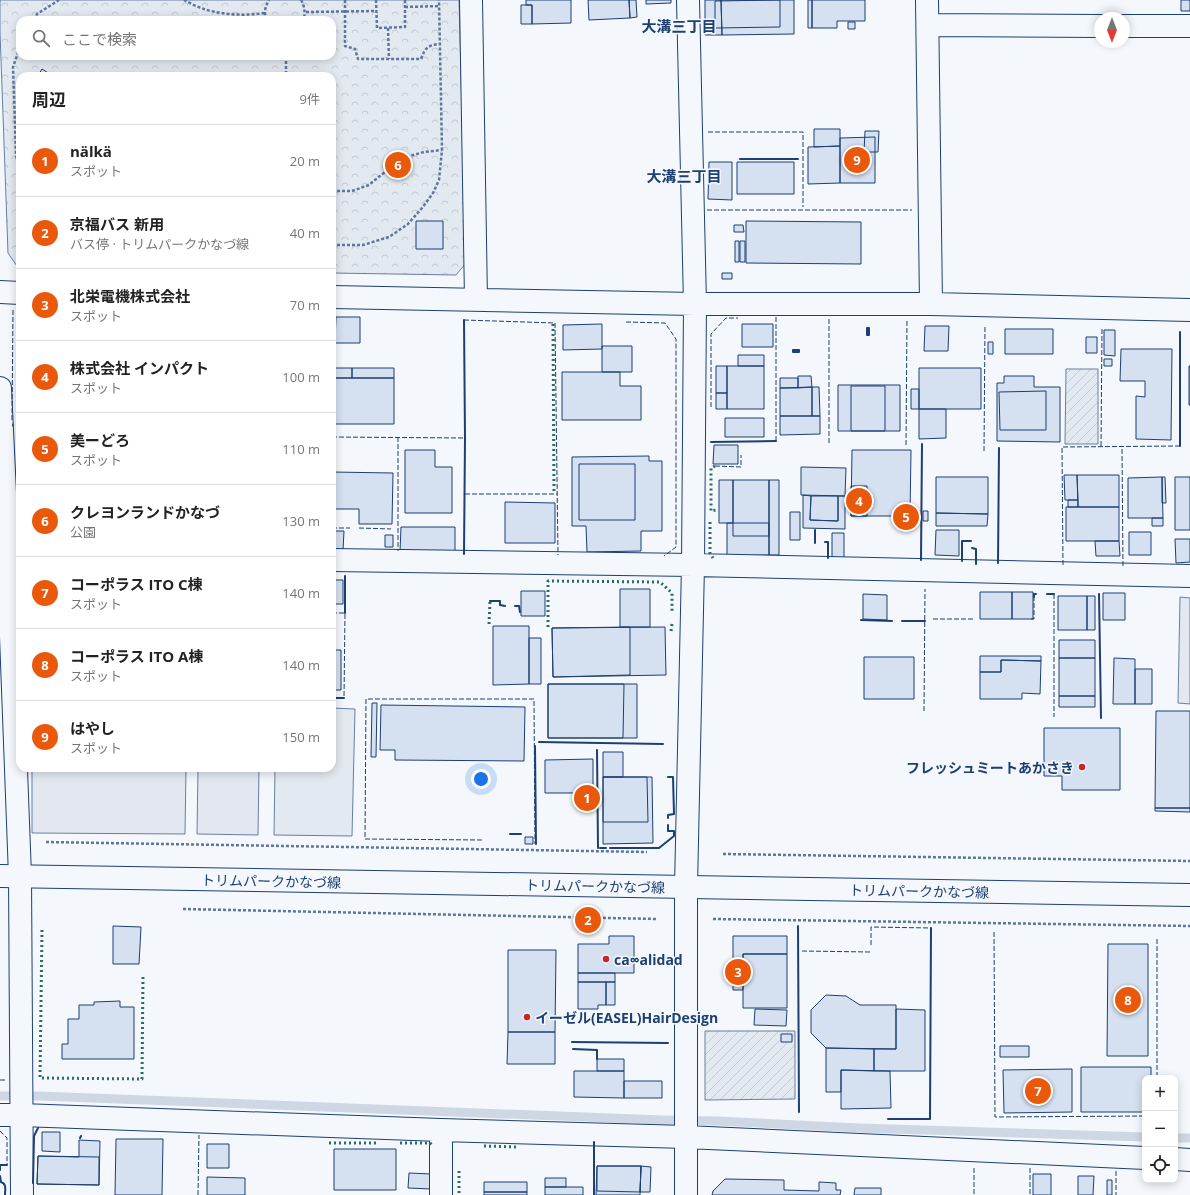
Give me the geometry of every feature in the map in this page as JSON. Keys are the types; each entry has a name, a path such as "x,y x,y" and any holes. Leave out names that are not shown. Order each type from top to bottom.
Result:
{"street":[{"path":"470,0 476,300"},
{"path":"686,1195 686,887 693,565 695,304 688,0"},
{"path":"927,0 931,304"},
{"path":"928,25 1094,26"},
{"path":"1130,26 1190,26"},
{"path":"0,292 16,293"},
{"path":"336,297 695,304 931,304 1190,310"},
{"path":"0,388 9,556 10,876 21,1115 22,1195"},
{"path":"336,560 693,565 1190,576"},
{"name":"トリムパークかなづ線","path":"10,876 1190,895"},
{"path":"0,1115 686,1137 1142,1158"},
{"path":"441,1130 441,1195"},
{"path":"1178,1159 1190,1160"}],"path":[{"path":"36,16 59,0"},
{"path":"184,0 203,9 226,14 264,13"},
{"path":"265,16 266,4 269,0"},
{"path":"301,0 304,4 306,12 305,16"},
{"path":"345,0 345,46 355,50 358,59 421,59 426,49 440,44"},
{"path":"376,0 376,28 405,27 405,0"},
{"path":"336,245 363,245 389,237 408,224 422,208 436,186 442,150 439,0"},
{"path":"405,7 447,7"},
{"path":"306,12 376,11"},
{"path":"388,28 389,59"},
{"path":"16,58 13,67 16,155"},
{"path":"286,60 286,72"},
{"path":"336,191 352,191 369,185 406,158 424,152 442,150"},
{"path":"41,842 647,852"},
{"path":"723,854 1190,861"},
{"path":"179,909 656,919"},
{"path":"711,919 1190,926"}],"green space":[{"path":"0,0 459,0 466,263 456,275 336,273 336,72 16,72 16,265 8,253"},
{"path":"1066,369 1098,369 1098,444 1065,444"},
{"path":"336,708 355,709 352,836 274,835 275,772 336,772"},
{"path":"705,1031 795,1031 795,1099 705,1100"}],"shaded area":[{"path":"1180,597 1190,598 1190,704 1178,703"},
{"path":"32,772 186,772 185,834 32,833"},
{"path":"198,772 259,772 258,835 197,834"}],"building":[{"path":"526,0 571,0 571,23 532,24 532,5 526,5"},
{"path":"588,0 629,0 630,18 589,20"},
{"path":"629,0 636,0 637,17 630,18"},
{"path":"646,0 671,0 671,3 646,4"},
{"path":"705,0 721,0 722,35 705,35"},
{"path":"721,0 794,0 794,34 722,35"},
{"path":"780,0 780,27 715,28 715,1"},
{"path":"808,0 812,0 812,28 808,28"},
{"path":"812,0 865,0 865,21 837,21 837,28 812,28"},
{"path":"1181,0 1190,0 1190,11 1181,11"},
{"path":"521,5 532,5 532,24 521,24"},
{"path":"848,22 855,22 855,29 848,29"},
{"path":"814,129 840,129 840,146 814,147"},
{"path":"865,131 879,131 878,152 864,152"},
{"path":"875,137 875,183 840,183 840,138"},
{"path":"840,146 840,183 808,184 808,147"},
{"path":"709,162 732,162 732,200 708,199"},
{"path":"737,162 794,162 794,194 737,194"},
{"path":"416,221 443,221 443,249 416,249"},
{"path":"746,221 861,222 861,264 746,263"},
{"path":"734,225 743,225 744,232 734,232"},
{"path":"735,241 739,241 739,262 735,262"},
{"path":"740,241 745,241 745,262 740,262"},
{"path":"722,273 732,273 732,279 722,279"},
{"path":"336,317 360,317 360,343 336,343"},
{"path":"602,324 602,349 563,350 563,325"},
{"path":"742,324 773,324 773,347 742,347"},
{"path":"925,326 949,326 948,351 924,351"},
{"path":"1005,329 1053,329 1053,354 1005,354"},
{"path":"1104,330 1115,330 1115,356 1104,355"},
{"path":"1086,337 1097,337 1097,353 1086,353"},
{"path":"988,342 993,342 993,354 988,354"},
{"path":"602,346 632,346 632,372 602,372"},
{"path":"1121,349 1172,349 1171,440 1136,439 1136,396 1145,397 1145,381 1120,381"},
{"path":"738,355 764,355 764,366 738,366"},
{"path":"1104,359 1112,359 1112,366 1104,366"},
{"path":"716,366 727,366 727,393 716,393"},
{"path":"727,366 764,366 764,409 727,409"},
{"path":"1190,366 1190,405 1189,405"},
{"path":"336,368 352,368 352,378 336,378"},
{"path":"352,368 394,368 394,378 352,378"},
{"path":"919,368 981,368 981,409 919,409"},
{"path":"562,372 620,372 620,386 641,386 641,420 562,420"},
{"path":"798,376 811,376 812,387 798,388"},
{"path":"1004,376 1034,376 1034,387 1060,387 1060,442 997,441 997,383 1004,383"},
{"path":"336,378 394,378 394,424 336,424"},
{"path":"780,378 798,378 798,388 780,388"},
{"path":"838,385 900,385 900,431 838,431"},
{"path":"851,386 885,386 885,431 851,431"},
{"path":"812,387 812,416 780,416 780,388"},
{"path":"812,387 819,387 820,416 812,416"},
{"path":"911,389 919,389 919,409 911,409"},
{"path":"1046,391 1046,430 1000,430 999,392"},
{"path":"716,393 727,393 727,409 716,409"},
{"path":"919,409 946,409 946,438 919,439"},
{"path":"780,416 820,416 820,434 780,435"},
{"path":"725,418 764,418 764,437 725,437"},
{"path":"714,445 738,445 738,464 713,464"},
{"path":"405,450 435,450 435,467 452,467 452,513 405,513"},
{"path":"852,450 911,450 910,516 851,516"},
{"path":"649,456 649,461 662,461 662,531 641,531 641,551 587,552 586,526 572,526 572,457"},
{"path":"579,464 635,464 635,520 579,520"},
{"path":"801,467 846,468 845,496 801,495"},
{"path":"336,472 393,473 392,524 359,524 359,509 336,509"},
{"path":"1064,475 1077,475 1078,500 1065,500"},
{"path":"1077,475 1119,475 1119,507 1078,507"},
{"path":"936,477 988,477 988,514 936,513"},
{"path":"1162,477 1165,477 1166,503 1162,503"},
{"path":"1162,477 1163,518 1128,518 1128,478"},
{"path":"1175,477 1190,477 1190,530 1175,530"},
{"path":"719,480 733,480 733,523 719,523"},
{"path":"733,480 769,480 769,536 733,536"},
{"path":"769,480 779,480 779,555 769,555"},
{"path":"851,486 867,486 867,516 851,516"},
{"path":"803,495 811,496 810,520 838,521 838,496 845,496 845,529 803,528"},
{"path":"811,496 838,496 838,521 810,520"},
{"path":"1068,500 1078,500 1078,507 1068,507"},
{"path":"505,502 555,503 555,543 505,543"},
{"path":"1066,507 1119,507 1119,541 1066,541"},
{"path":"923,511 928,511 928,521 923,521"},
{"path":"790,512 800,512 800,540 790,540"},
{"path":"906,512 911,517 906,522 901,517"},
{"path":"936,513 988,514 987,526 936,526"},
{"path":"1152,518 1163,518 1163,526 1152,526"},
{"path":"727,523 769,523 769,555 727,556"},
{"path":"401,527 455,527 455,552 400,552"},
{"path":"936,530 959,530 959,556 935,555"},
{"path":"336,531 344,531 343,550 336,550"},
{"path":"1129,532 1151,532 1151,555 1129,555"},
{"path":"832,533 844,533 844,558 832,558"},
{"path":"385,535 393,535 393,547 385,547"},
{"path":"1175,539 1190,539 1190,562 1176,563"},
{"path":"1095,541 1119,541 1120,556 1096,556"},
{"path":"336,580 343,580 343,604 336,604"},
{"path":"620,589 650,589 650,627 620,627"},
{"path":"521,591 545,591 545,616 521,616"},
{"path":"980,592 1012,592 1012,619 980,619"},
{"path":"1012,592 1033,592 1033,619 1012,619"},
{"path":"1103,593 1125,593 1125,620 1103,620"},
{"path":"863,594 887,595 887,620 863,619"},
{"path":"1058,596 1087,596 1087,630 1058,630"},
{"path":"1087,596 1095,596 1095,630 1087,630"},
{"path":"493,626 529,626 529,684 493,685"},
{"path":"630,627 630,675 553,677 552,628"},
{"path":"665,627 666,675 553,677 552,628"},
{"path":"529,638 541,638 541,684 529,684"},
{"path":"1059,640 1095,640 1095,658 1059,658"},
{"path":"336,650 341,650 341,690 336,690"},
{"path":"980,656 1041,656 1041,661 1001,660 1001,672 980,672"},
{"path":"864,657 914,657 914,699 864,699"},
{"path":"1059,658 1095,658 1095,696 1059,696"},
{"path":"1114,658 1135,659 1135,704 1113,704"},
{"path":"1001,660 1041,661 1040,694 1022,693 1022,699 980,699 980,672 1001,672"},
{"path":"1135,669 1152,669 1152,704 1135,704"},
{"path":"548,684 637,684 637,738 548,738"},
{"path":"548,684 624,684 623,738 548,738"},
{"path":"1059,696 1095,696 1095,707 1059,707"},
{"path":"372,703 377,703 376,757 371,757"},
{"path":"381,705 525,707 524,761 395,760 395,750 380,750"},
{"path":"1156,711 1190,711 1190,808 1155,808"},
{"path":"1044,728 1120,728 1120,790 1062,790 1062,776 1044,776"},
{"path":"603,752 623,752 623,777 603,777"},
{"path":"593,759 593,793 545,793 545,760"},
{"path":"603,777 652,777 653,843 603,844"},
{"path":"603,777 647,777 648,822 603,822"},
{"path":"580,793 593,793 594,803 580,803"},
{"path":"1155,808 1190,808 1190,812 1155,811"},
{"path":"525,837 533,837 533,844 525,844"},
{"path":"113,926 141,927 139,964 113,964"},
{"name":"ca∞alidad","path":"609,936 634,936 634,973 578,973 578,944 609,944"},
{"path":"733,936 787,936 787,954 743,954 743,990 733,990"},
{"path":"1108,944 1148,944 1148,1056 1107,1056"},
{"path":"508,950 556,950 555,1032 508,1032"},
{"path":"743,954 787,954 787,1008 743,1008"},
{"path":"578,973 615,973 615,982 578,982"},
{"path":"578,982 606,982 606,1005 598,1005 598,1009 578,1009"},
{"path":"606,982 615,982 615,1005 606,1005"},
{"path":"826,995 846,996 860,1005 896,1005 896,1049 826,1048 811,1033 811,1010"},
{"path":"120,1001 120,1007 134,1007 134,1059 62,1059 62,1044 68,1044 68,1019 79,1019 79,1005 94,1005 94,1002"},
{"path":"755,1009 787,1010 786,1026 754,1025"},
{"path":"896,1009 925,1010 925,1071 874,1071 874,1049 896,1049"},
{"path":"508,1032 555,1032 555,1064 507,1064"},
{"path":"781,1034 792,1034 792,1042 781,1042"},
{"path":"1000,1046 1029,1046 1029,1057 1000,1057"},
{"path":"826,1048 874,1049 874,1071 841,1070 841,1092 826,1092"},
{"path":"597,1059 624,1059 624,1071 597,1071"},
{"path":"1081,1067 1151,1067 1151,1075 1142,1075 1142,1112 1081,1112"},
{"path":"1072,1069 1072,1112 1004,1113 1003,1070"},
{"path":"841,1070 890,1071 891,1108 841,1109"},
{"path":"574,1071 624,1071 624,1098 574,1097"},
{"path":"624,1081 662,1081 662,1098 624,1098"},
{"path":"42,1132 60,1132 60,1152 42,1151"},
{"path":"116,1139 163,1139 162,1195 115,1195"},
{"path":"79,1140 100,1141 99,1185 37,1184 38,1156 79,1157"},
{"path":"207,1144 229,1144 229,1168 207,1168"},
{"path":"334,1149 396,1149 396,1190 334,1190"},
{"path":"38,1156 99,1157 99,1185 37,1184"},
{"path":"597,1166 641,1166 640,1195 596,1195"},
{"path":"597,1166 641,1166 640,1192 597,1191"},
{"path":"641,1166 651,1167 650,1192 640,1192"},
{"path":"409,1173 432,1174 431,1189 408,1188"},
{"path":"1033,1174 1051,1174 1051,1195 1033,1195"},
{"path":"1078,1176 1094,1176 1093,1195 1078,1195"},
{"path":"207,1177 245,1178 245,1195 207,1195"},
{"path":"545,1178 566,1178 566,1187 545,1187"},
{"path":"725,1179 784,1180 784,1190 819,1191 819,1182 836,1183 836,1190 841,1190 840,1195 712,1195 713,1191"},
{"path":"1107,1180 1112,1180 1112,1195 1107,1195"},
{"path":"484,1182 527,1182 527,1192 484,1192"},
{"path":"545,1187 583,1187 583,1195 545,1195"},
{"path":"855,1188 881,1188 881,1195 854,1195"},
{"path":"484,1192 527,1192 527,1195 484,1195"}],"waterway":[{"path":"0,1096 39,1096 717,1121 859,1128 1142,1137"},
{"path":"1178,1138 1190,1138"}],"hedge":[{"path":"553,324 554,491"},
{"path":"715,466 711,468 711,511 716,510"},
{"path":"710,522 710,553 713,558"},
{"path":"548,627 548,581 660,582 672,593 672,613"},
{"path":"489,624 490,601"},
{"path":"671,631 672,624"},
{"path":"42,930 40,1078 142,1079 143,975"},
{"path":"329,1143 379,1143"},
{"path":"400,1143 430,1143 432,1145"},
{"path":"484,1146 517,1147"},
{"path":"459,1171 459,1193"}],"fence":[{"path":"708,132 803,132 803,207"},
{"path":"707,210 912,210"},
{"path":"12,420 13,309"},
{"path":"776,316 776,441"},
{"path":"711,407 711,334 726,318 738,318"},
{"path":"829,318 829,443"},
{"path":"906,445 907,319"},
{"path":"464,320 555,323 558,555"},
{"path":"626,322 665,323 676,339 676,547 664,556"},
{"path":"984,451 985,325"},
{"path":"1101,446 1102,329"},
{"path":"336,437 465,438"},
{"path":"398,437 398,551"},
{"path":"1063,565 1062,447 1180,446"},
{"path":"1122,449 1123,567"},
{"path":"715,466 741,467 741,455"},
{"path":"465,494 557,494"},
{"path":"336,528 350,528"},
{"path":"359,528 391,529"},
{"path":"924,711 925,589"},
{"path":"1054,594 1054,717"},
{"path":"1031,619 1034,619 1034,597"},
{"path":"336,613 345,613 344,698"},
{"path":"933,619 974,619"},
{"path":"482,840 365,839 366,699 534,699 535,844"},
{"path":"871,945 871,927 931,928"},
{"path":"994,932 995,1117 1142,1116"},
{"path":"1157,939 1157,1075"},
{"path":"802,951 870,952"},
{"path":"0,1080 7,1080"},
{"path":"0,1131 7,1138 7,1165"},
{"path":"198,1195 199,1135"},
{"path":"974,1168 974,1195"},
{"path":"1030,1168 1030,1195"},
{"path":"1116,1171 1116,1195"}],"wall":[{"path":"740,159 798,159"},
{"path":"464,320 464,554"},
{"path":"867,328 869,328 869,335 867,335 867,328"},
{"path":"1180,332 1180,446"},
{"path":"793,350 799,350 799,352 793,352 793,350"},
{"path":"711,442 776,441"},
{"path":"921,560 922,444"},
{"path":"998,563 999,448"},
{"path":"815,530 815,543"},
{"path":"962,561 962,541 971,541"},
{"path":"825,542 828,542 828,558"},
{"path":"972,548 976,549 976,564"},
{"path":"345,576 345,613"},
{"path":"1034,597 1034,594 1036,594"},
{"path":"1047,594 1054,594"},
{"path":"1099,594 1101,718"},
{"path":"490,601 500,601 500,605 505,606"},
{"path":"515,606 519,606 520,612"},
{"path":"861,620 892,621"},
{"path":"902,621 925,621"},
{"path":"336,698 344,698"},
{"path":"539,742 663,744"},
{"path":"535,746 536,844"},
{"path":"597,750 598,848"},
{"path":"668,777 673,777 674,814 668,815 668,818"},
{"path":"610,848 659,848 674,836 674,831 668,831 668,825"},
{"path":"510,834 521,834"},
{"path":"600,848 606,848"},
{"path":"798,926 799,1112"},
{"path":"888,1119 930,1119 931,928"},
{"path":"572,1042 668,1043"},
{"path":"573,1049 597,1050 597,1059"},
{"path":"33,1183 34,1136 38,1128"},
{"path":"594,1142 594,1195"},
{"path":"0,1170 0,1165 7,1165"},
{"path":"0,1176 1,1182 5,1186 5,1195"}],"place":[{"name":"はやし","path":"857,160"},
{"name":"クレヨンランドかなづ","path":"398,165"},
{"name":"株式会社 インパクト","path":"859,501"},
{"name":"美ーどろ","path":"906,517"},
{"name":"フレッシュミートあかさき","path":"1082,767"},
{"name":"nälkä","path":"587,798"},
{"name":"京福バス 新用","path":"588,920"},
{"name":"ca∞alidad","path":"606,959"},
{"name":"北栄電機株式会社","path":"738,972"},
{"name":"コーポラス ITO A棟","path":"1128,1000"},
{"name":"イーゼル(EASEL)HairDesign","path":"527,1017"},
{"name":"コーポラス ITO C棟","path":"1038,1091"}],"district":[{"name":"大溝三丁目","path":"679,26"},
{"name":"大溝三丁目","path":"684,176"}]}
